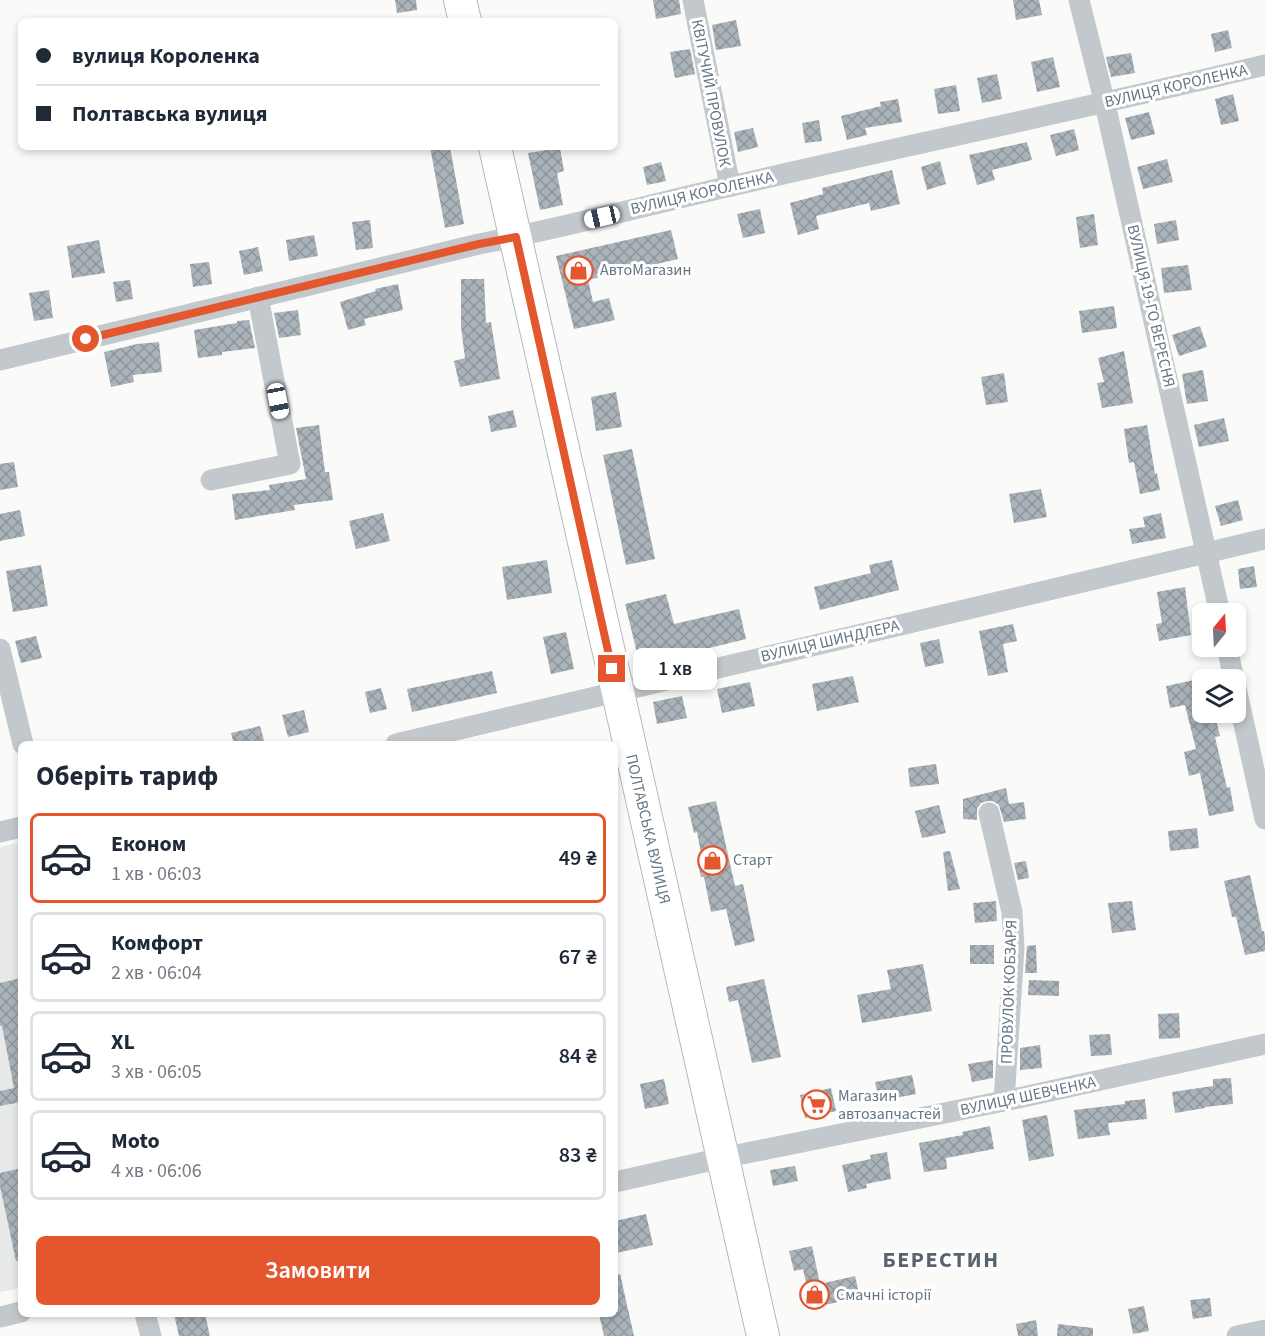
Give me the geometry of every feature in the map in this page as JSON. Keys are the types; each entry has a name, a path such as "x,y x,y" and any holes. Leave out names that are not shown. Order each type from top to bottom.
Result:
{"highway":[{"path":"460,0 464,18"},
{"name":"ПОЛТАВСЬКА ВУЛИЦЯ","path":"496,150 763,1336"}],"street":[{"name":"КВІТУЧИЙ ПРОВУЛОК","path":"693,0 730,186"},
{"name":"ВУЛИЦЯ 19-ГО ВЕРЕСНЯ","path":"1079,0 1105,104 1218,603"},
{"name":"ВУЛИЦЯ КОРОЛЕНКА","path":"0,360 479,244 730,186 1105,104 1265,65"},
{"path":"211,480 290,464 258,297"},
{"name":"ВУЛИЦЯ ШИНДЛЕРА","path":"409,741 1265,539"},
{"path":"0,649 22,741"},
{"path":"1244,723 1265,819"},
{"name":"ПРОВУЛОК КОБЗАРЯ","path":"989,813 1012,912 1013,939 1004,1101"},
{"path":"0,832 18,828"},
{"name":"ВУЛИЦЯ ШЕВЧЕНКА","path":"618,1181 1265,1044"},
{"path":"0,1317 18,1313"},
{"path":"147,1317 151,1336"},
{"path":"1237,1336 1265,1330"}],"shaded area":[{"path":"18,843 18,1289 0,1292 0,847"}],"building":[{"path":"395,0 416,0 417,10 397,13"},
{"path":"653,0 679,0 681,14 656,19"},
{"path":"1013,0 1039,0 1042,15 1016,20"},
{"path":"736,20 741,46 716,50 712,25"},
{"path":"1228,30 1232,48 1215,52 1211,34"},
{"path":"690,49 695,74 675,78 670,52"},
{"path":"1131,53 1135,73 1111,77 1106,57"},
{"path":"1053,57 1060,87 1037,92 1031,62"},
{"path":"997,74 1002,99 982,103 977,78"},
{"path":"956,85 960,111 938,114 934,89"},
{"path":"1233,94 1239,121 1221,125 1215,99"},
{"path":"898,99 902,122 865,128 867,135 847,140 841,116 881,106 880,102"},
{"path":"1149,112 1155,134 1131,140 1125,118"},
{"path":"819,120 822,141 805,143 802,123"},
{"path":"753,128 758,147 738,152 734,132"},
{"path":"1074,129 1079,150 1056,156 1050,135"},
{"path":"1027,142 1032,160 992,170 995,180 977,185 969,155"},
{"path":"431,150 451,150 464,224 445,228"},
{"path":"560,150 564,171 557,173 563,205 540,210 528,153"},
{"path":"1167,159 1173,182 1143,189 1137,167"},
{"path":"940,161 946,184 927,190 921,167"},
{"path":"661,162 666,181 647,185 643,167"},
{"path":"892,170 900,204 871,211 869,203 816,216 819,229 798,235 790,203 823,194 822,188"},
{"path":"760,209 765,233 743,238 737,214"},
{"path":"1094,214 1098,245 1080,248 1076,217"},
{"path":"370,220 373,248 356,250 352,222"},
{"path":"1176,220 1179,240 1157,244 1154,224"},
{"path":"671,230 678,259 588,280 593,302 609,298 615,320 574,329 556,256"},
{"path":"314,235 318,256 289,261 286,240"},
{"path":"99,240 105,273 72,278 67,246"},
{"path":"258,247 263,271 244,275 239,251"},
{"path":"209,262 212,284 193,287 190,264"},
{"path":"1188,265 1192,290 1164,293 1161,268"},
{"path":"461,279 484,279 486,323 491,322 500,379 460,387 454,361 465,358 461,326"},
{"path":"130,280 133,299 116,302 113,282"},
{"path":"398,284 403,310 364,319 366,325 348,330 340,302 376,291 375,289"},
{"path":"49,290 53,318 34,321 29,293"},
{"path":"1114,306 1117,328 1082,333 1079,311"},
{"path":"298,310 301,335 279,338 274,313"},
{"path":"249,320 255,348 198,358 194,330"},
{"path":"1200,326 1207,347 1179,356 1172,335"},
{"path":"159,342 162,372 133,375 134,382 111,387 104,352 137,344"},
{"path":"1124,351 1133,403 1102,408 1097,383 1104,382 1098,358"},
{"path":"1203,370 1208,401 1187,404 1182,374"},
{"path":"1004,373 1008,402 986,405 981,377"},
{"path":"616,392 622,427 596,431 591,397"},
{"path":"513,410 517,427 491,432 488,416"},
{"path":"1224,418 1229,441 1199,447 1194,425"},
{"path":"319,425 325,472 329,472 333,500 294,505 295,510 235,520 232,494 270,490 269,485 306,479 296,428"},
{"path":"1147,425 1160,490 1140,494 1134,462 1129,463 1124,429"},
{"path":"632,449 655,559 626,565 603,455"},
{"path":"14,462 18,487 0,490 0,464"},
{"path":"1041,489 1047,517 1014,523 1009,494"},
{"path":"1238,500 1243,520 1221,526 1215,506"},
{"path":"20,510 25,536 0,541 0,514"},
{"path":"383,513 390,541 356,549 349,521"},
{"path":"1161,513 1166,538 1132,544 1129,529 1145,527 1143,517"},
{"path":"547,560 552,593 507,600 502,567"},
{"path":"892,560 899,590 820,610 814,587 871,573 869,565"},
{"path":"41,565 48,606 13,612 6,571"},
{"path":"1254,566 1257,587 1240,589 1238,569"},
{"path":"1185,587 1191,635 1159,641 1156,624 1162,623 1157,592"},
{"path":"666,594 674,624 739,609 746,639 640,665 625,604"},
{"path":"1013,624 1017,641 1003,644 1008,672 988,676 979,631"},
{"path":"566,632 574,669 551,674 543,637"},
{"path":"36,636 42,658 21,663 15,641"},
{"path":"939,639 944,663 925,667 920,643"},
{"path":"492,671 497,693 412,712 407,689"},
{"path":"853,676 859,702 817,711 812,684"},
{"path":"1192,680 1192,723 1217,723 1220,736 1215,737 1227,788 1230,787 1234,811 1209,816 1200,773 1189,776 1184,752 1196,749 1185,705 1170,708 1166,686"},
{"path":"750,682 755,706 722,713 717,689"},
{"path":"381,688 387,709 370,713 365,692"},
{"path":"682,696 687,718 657,724 653,702"},
{"path":"304,710 309,732 288,737 282,715"},
{"path":"260,726 264,741 233,741 231,733"},
{"path":"936,764 939,784 910,787 908,768"},
{"path":"1006,788 1009,804 1024,802 1026,819 1004,822 999,805 993,801 987,801 981,803 977,809 977,820 963,819 963,799"},
{"path":"716,801 735,886 743,884 755,941 735,946 726,909 711,912 704,877 701,877 698,865 703,864 697,832 694,833 688,807"},
{"path":"939,805 946,833 922,838 915,811"},
{"path":"1197,828 1199,848 1170,851 1168,831"},
{"path":"950,851 960,889 948,891 943,852"},
{"path":"1026,861 1029,878 1018,880 1014,863"},
{"path":"1250,875 1265,936 1265,951 1245,955 1236,917 1232,917 1224,881"},
{"path":"996,901 997,921 975,923 973,903"},
{"path":"1132,901 1136,930 1112,933 1108,903"},
{"path":"970,945 994,945 994,964 970,964"},
{"path":"1036,945 1037,973 1025,973 1027,946"},
{"path":"923,964 932,1011 862,1023 857,995 891,989 887,970"},
{"path":"18,979 18,1103 0,1106 0,1091 14,1088 2,1026 0,1026 0,983"},
{"path":"764,979 781,1057 752,1063 738,1000 729,1002 726,987"},
{"path":"1029,980 1059,981 1059,996 1028,995"},
{"path":"1179,1013 1180,1038 1159,1039 1158,1014"},
{"path":"1110,1034 1112,1055 1091,1056 1089,1035"},
{"path":"1040,1045 1042,1068 1020,1070 1020,1048"},
{"path":"993,1060 993,1078 972,1082 968,1064"},
{"path":"912,1075 916,1094 879,1101 875,1082"},
{"path":"1231,1078 1233,1104 1175,1113 1172,1092 1213,1086 1213,1079"},
{"path":"664,1079 669,1104 645,1109 640,1084"},
{"path":"831,1088 836,1111 805,1118 800,1095"},
{"path":"1145,1099 1147,1119 1108,1123 1110,1135 1078,1139 1074,1110 1125,1104 1125,1101"},
{"path":"1047,1115 1054,1156 1029,1161 1022,1120"},
{"path":"990,1126 994,1149 946,1158 947,1169 924,1172 919,1143 963,1135 962,1132"},
{"path":"887,1152 891,1179 866,1184 867,1188 848,1192 842,1165 871,1159 870,1155"},
{"path":"795,1166 798,1181 773,1186 770,1170"},
{"path":"18,1169 18,1261 16,1261 0,1186 0,1173"},
{"path":"646,1214 653,1245 618,1253 618,1220"},
{"path":"812,1246 820,1284 855,1276 860,1297 812,1308 803,1269 794,1271 789,1251"},
{"path":"618,1274 620,1274 634,1336 604,1336 600,1317 618,1317"},
{"path":"1210,1298 1212,1316 1193,1319 1190,1300"},
{"path":"1144,1306 1149,1331 1133,1334 1128,1309"},
{"path":"175,1317 206,1317 210,1336 179,1336"},
{"path":"1036,1320 1038,1336 1018,1336 1016,1324"},
{"path":"1058,1324 1093,1328 1093,1336 1057,1336"}],"place":[{"name":"АвтоМагазин","path":"579,270"},
{"name":"Старт","path":"712,860"},
{"name":"Магазин автозапчастей","path":"817,1105"},
{"name":"Смачні історії","path":"815,1295"}],"district":[{"name":"БЕРЕСТИН","path":"941,1260"}],"route":[{"path":"86,339 516,237 612,669"}]}
